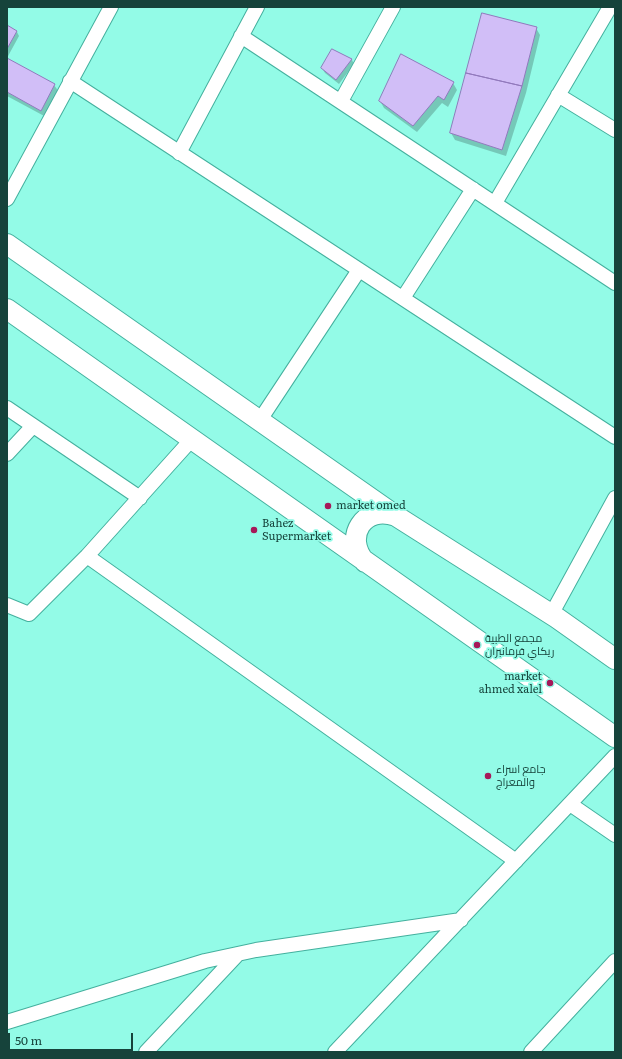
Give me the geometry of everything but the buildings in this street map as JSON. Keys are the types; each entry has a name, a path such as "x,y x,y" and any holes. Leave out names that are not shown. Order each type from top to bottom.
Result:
{"street":[{"path":"7,199 111,7"},
{"path":"178,153 257,7"},
{"path":"341,101 393,7"},
{"path":"495,203 610,7"},
{"path":"242,36 615,283"},
{"path":"70,81 178,153 615,437"},
{"path":"558,96 615,130"},
{"path":"403,298 473,189"},
{"path":"7,244 396,516 551,615 615,659"},
{"path":"260,420 359,270"},
{"path":"7,309 615,737"},
{"path":"7,408 140,498"},
{"path":"7,454 33,426"},
{"path":"7,605 29,614 87,556 192,439"},
{"path":"551,615 615,498"},
{"path":"365,562 357,550 355,543 358,528 362,522 375,514 389,513 396,516"},
{"path":"87,556 516,861"},
{"path":"334,1052 461,920 615,756"},
{"path":"570,804 615,836"},
{"path":"7,1022 205,961 256,950 461,920"},
{"path":"146,1052 238,954"},
{"path":"531,1052 615,961"}],"place":[{"name":"market omed","path":"328,506"},
{"name":"Bahez Supermarket","path":"254,530"},
{"name":"مجمع الطبية ريكاي فرمانبران","path":"477,645"},
{"name":"market ahmed xalel","path":"550,683"},
{"name":"جامع اسراء والمعراج","path":"488,776"}]}
